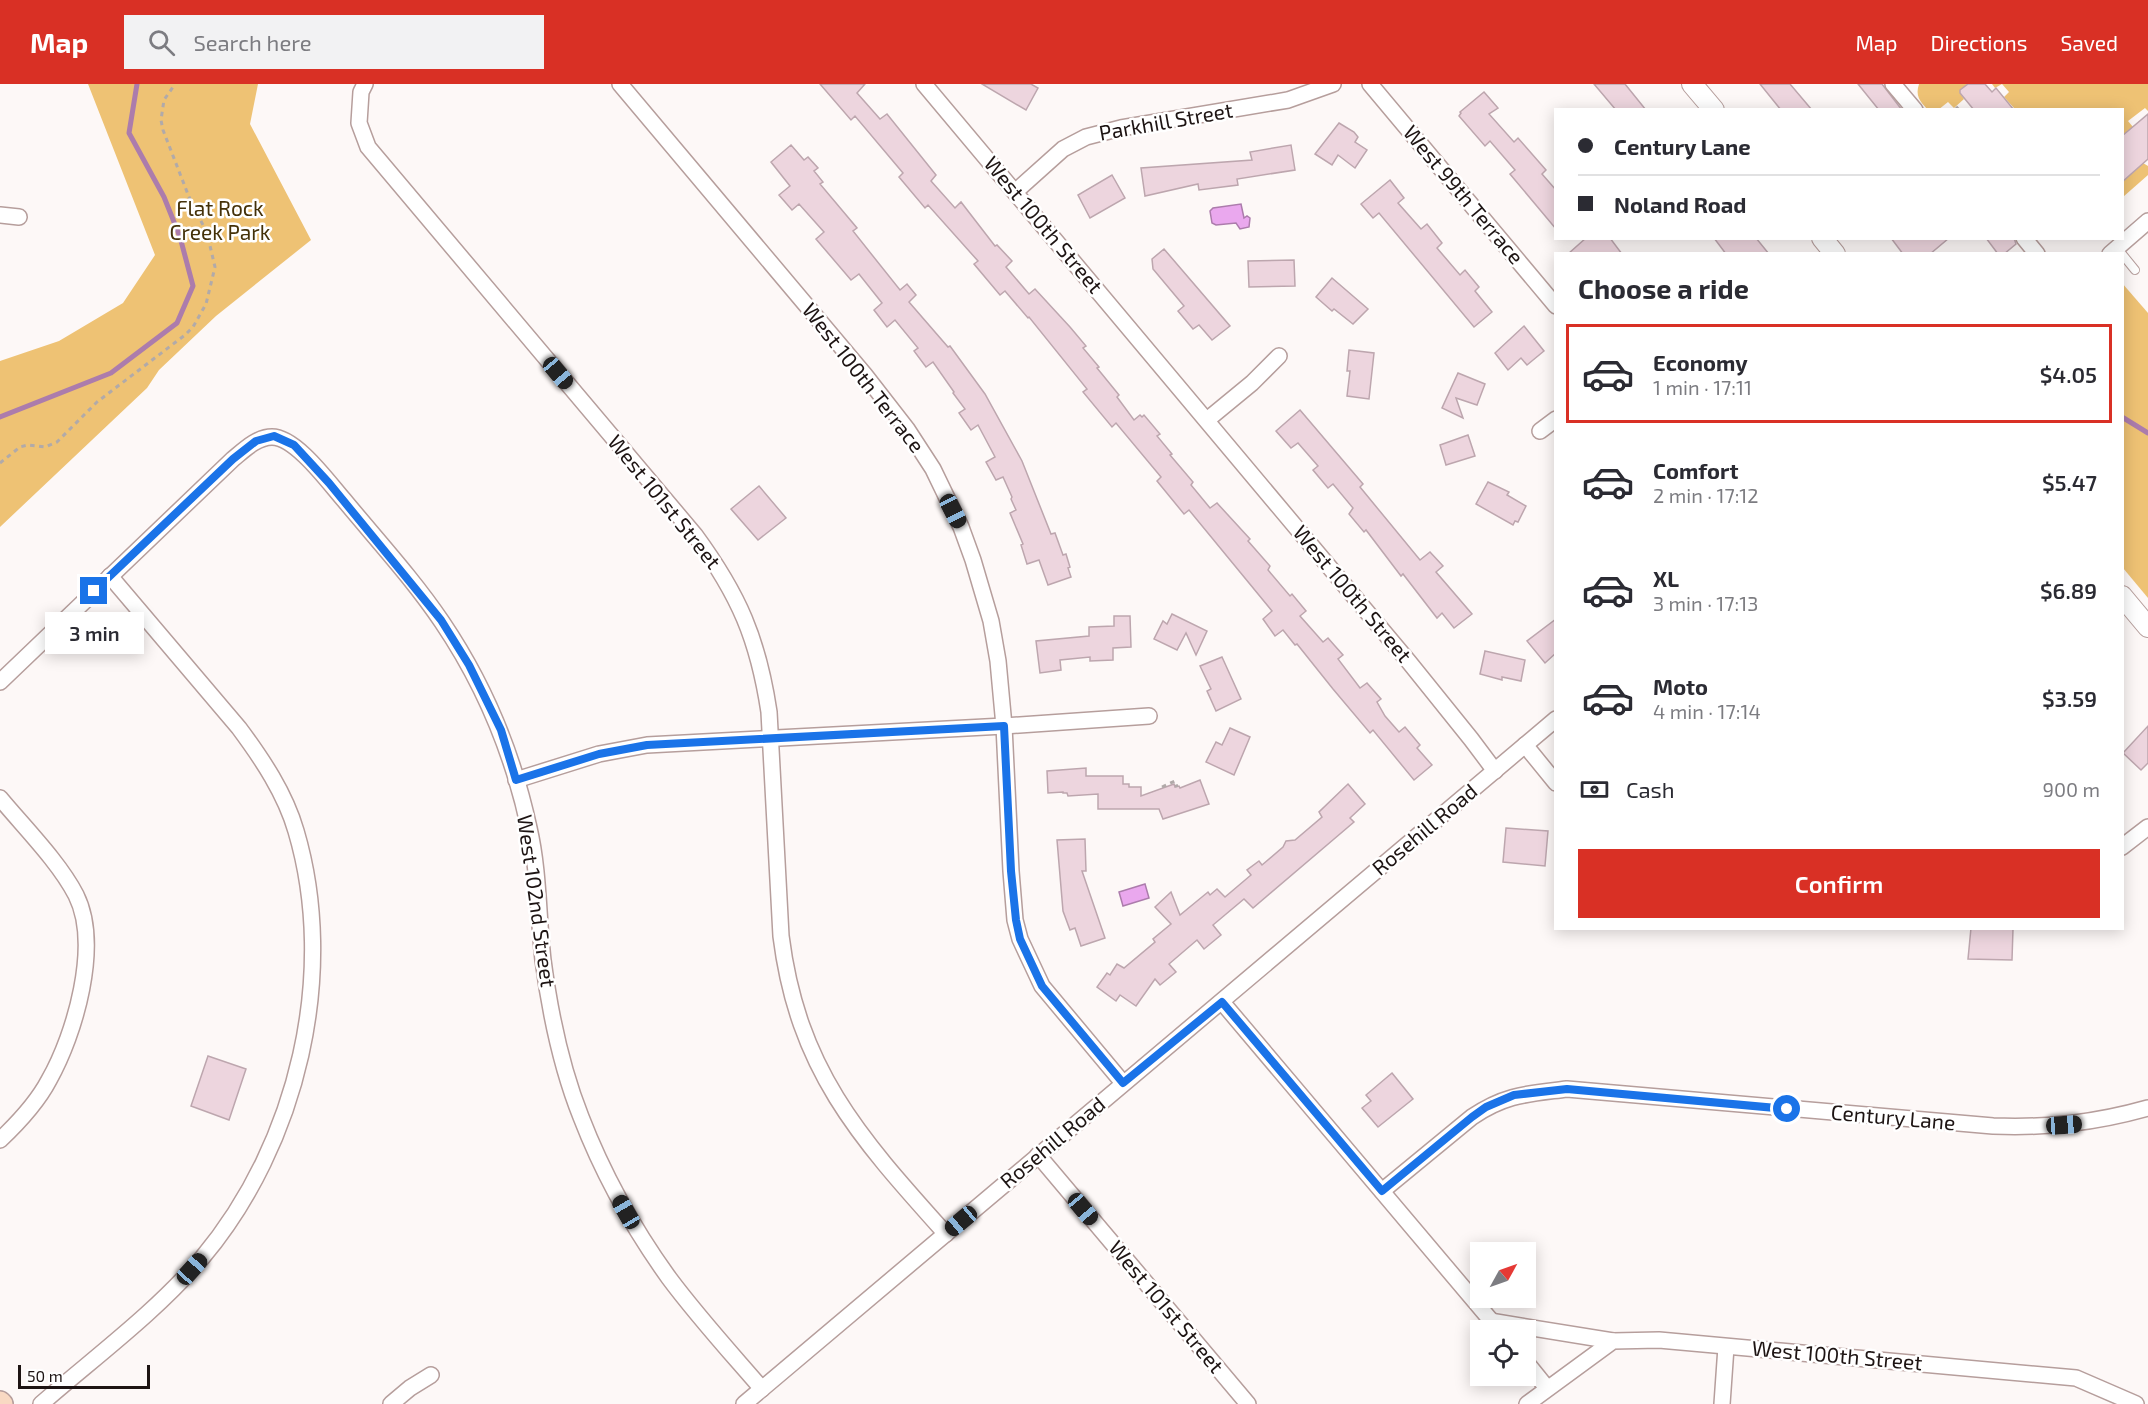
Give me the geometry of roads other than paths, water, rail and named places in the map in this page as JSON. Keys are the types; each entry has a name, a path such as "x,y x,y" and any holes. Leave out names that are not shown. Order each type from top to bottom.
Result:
{"street":[{"name":"West 101st Street","path":"365,84 361,92 359,123 368,147 695,535 720,569 743,611 756,647 764,681 770,738 781,936 792,1000 810,1050 831,1091 855,1128 946,1234"},
{"name":"West 100th Terrace","path":"620,84 865,375 907,429 933,469 961,527 991,621 998,661 1004,726 1011,871 1020,939 1042,986 1123,1083"},
{"name":"West 100th Street","path":"924,84 1416,671 1495,771"},
{"name":"Parkhill Street","path":"1015,192 1064,149 1086,137 1121,128 1288,100 1333,84"},
{"name":"West 99th Terrace","path":"1370,84 1554,304"},
{"path":"1692,84 1712,108"},
{"path":"1896,85 1913,108"},
{"path":"0,215 20,217"},
{"path":"2118,252 2148,221"},
{"path":"1824,240 1833,252"},
{"path":"2026,240 2035,252"},
{"path":"1207,420 1279,356"},
{"path":"1540,431 1554,420"},
{"name":"West 102nd Street","path":"110,576 233,459 256,441 274,436 294,445 329,483 441,620 469,665 501,730 530,829 538,889 543,958 551,1011 563,1062 580,1115 606,1176 636,1229 671,1280 762,1389"},
{"path":"0,682 110,576 239,728 258,755 281,794 296,830 308,884 311,913 312,978 304,1041 284,1111 261,1166 234,1213 203,1257 169,1294 41,1404"},
{"path":"2124,598 2148,627"},
{"path":"516,780 599,754 647,745 1149,716"},
{"name":"Rosehill Road","path":"744,1404 1554,721"},
{"path":"1525,746 1554,781"},
{"path":"0,798 64,877 76,897 83,921 85,942 80,1002 69,1038 50,1079 36,1101 0,1140"},
{"path":"2124,846 2148,828"},
{"path":"1222,1002 1491,1320"},
{"name":"Century Lane","path":"1382,1191 1486,1107 1514,1095 1567,1089 1993,1126 2032,1127 2080,1124 2116,1118 2148,1108"},
{"name":"West 101st Street","path":"1038,1155 1248,1404"},
{"name":"West 100th Street","path":"1536,1331 1613,1341 1659,1341 2076,1378 2136,1404"},
{"path":"1527,1404 1613,1341"},
{"path":"1722,1404 1726,1347"},
{"path":"1536,1374 1547,1388"},
{"path":"391,1404 410,1388 431,1375"}],"lane":[{"path":"2124,258 2135,270"}],"waterway":[{"path":"0,417 111,373 177,323 193,286 180,237 164,197 129,133 137,84"},
{"path":"2124,418 2148,433"}],"park label":[{"name":"Flat Rock Creek Park","path":"220,221"}]}
